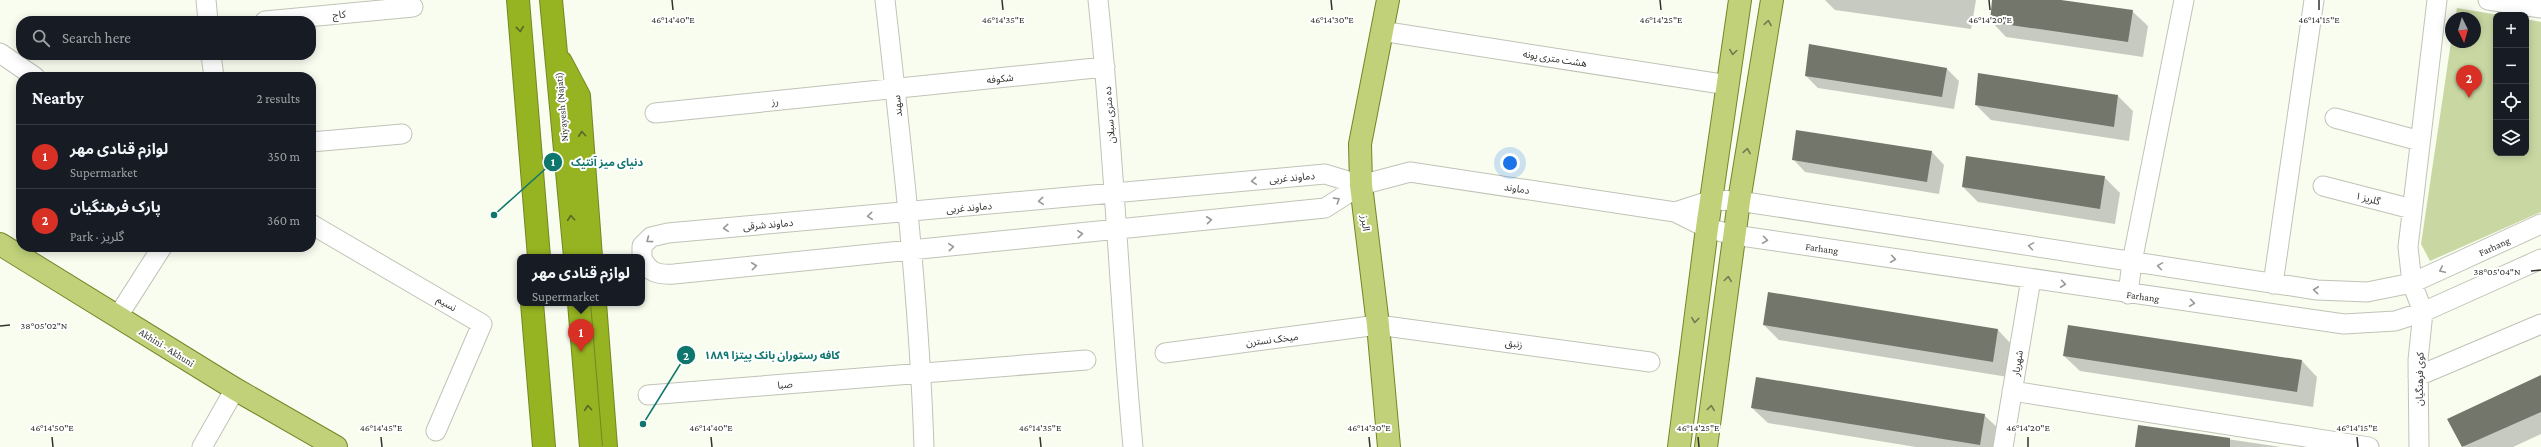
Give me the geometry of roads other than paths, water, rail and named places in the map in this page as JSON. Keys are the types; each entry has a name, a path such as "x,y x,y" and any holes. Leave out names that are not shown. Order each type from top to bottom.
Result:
{"highway":[{"path":"518,0 539,254"},
{"name":"Niyayesh (Najati)","path":"551,0 575,254"},
{"path":"556,52 579,96 591,254"},
{"path":"523,58 515,105 528,254"},
{"path":"532,306 548,445"},
{"path":"543,306 548,445"},
{"path":"579,306 591,447"},
{"path":"591,447 605,436 595,306"}],"main road":[{"name":"البرز","path":"1388,0 1360,144 1361,185 1378,325 1389,447"},
{"path":"1679,447 1707,228 1740,0"},
{"path":"1706,447 1739,201 1772,0"},
{"name":"Akhini - Akhuni","path":"0,244 235,389 336,447"}],"street":[{"path":"206,0 208,16"},
{"name":"سهند","path":"885,0 912,250"},
{"name":"ده متری سبلان","path":"1098,0 1106,67 1115,194 1116,231 1134,447"},
{"path":"2128,294 2132,262 2184,0"},
{"path":"2273,284 2314,0"},
{"path":"2423,312 2412,283 2408,247 2437,0"},
{"path":"2488,0 2541,8"},
{"name":"کاج","path":"316,16 413,7"},
{"name":"هشت متری پونه","path":"1381,31 1728,85"},
{"path":"0,53 27,72"},
{"path":"212,60 214,72"},
{"name":"شکوفه","path":"895,90 1106,67"},
{"name":"رز","path":"655,113 895,90"},
{"path":"2335,118 2420,141"},
{"path":"316,142 402,134"},
{"name":"دماوند","path":"1361,185 1410,172 1674,212"},
{"name":"دماوند غربی","path":"908,212 1325,174 1361,185"},
{"path":"924,447 922,374 912,250 1116,231 1325,208 1361,185"},
{"name":"گلریز ۱","path":"2323,186 2412,209"},
{"name":"Farhang","path":"1674,212 1712,200 1739,201 2273,284 2317,290 2367,292 2412,283 2541,224"},
{"name":"دماوند شرقی","path":"642,254 642,246 651,237 668,233 908,212"},
{"name":"Farhang","path":"1674,212 1707,228 1734,235 2128,294 2344,324 2394,321 2423,312 2541,259"},
{"name":"نسیم","path":"316,227 482,324 436,431"},
{"name":"دماوند شرقی","path":"645,265 647,269 658,275 912,250"},
{"path":"118,316 159,252"},
{"name":"شهریار","path":"2003,447 2031,279"},
{"name":"کوی فرهنگیان","path":"2419,447 2418,376 2423,312"},
{"path":"2418,376 2541,324"},
{"name":"میخک نسترن","path":"1165,353 1378,325"},
{"name":"زنبق","path":"1378,325 1650,362"},
{"path":"922,374 1086,360"},
{"name":"صبا","path":"648,395 922,374"},
{"path":"202,447 235,389"},
{"path":"2012,391 2369,447"}],"place":[{"name":"پارک فرهنگیان","path":"2469,98"},
{"name":"دنیای میز آنتیک","path":"494,215"},
{"name":"لوازم قنادی مهر","path":"581,352"},
{"name":"کافه رستوران بانک پیتزا ۱۸۸۹","path":"643,424"}]}
